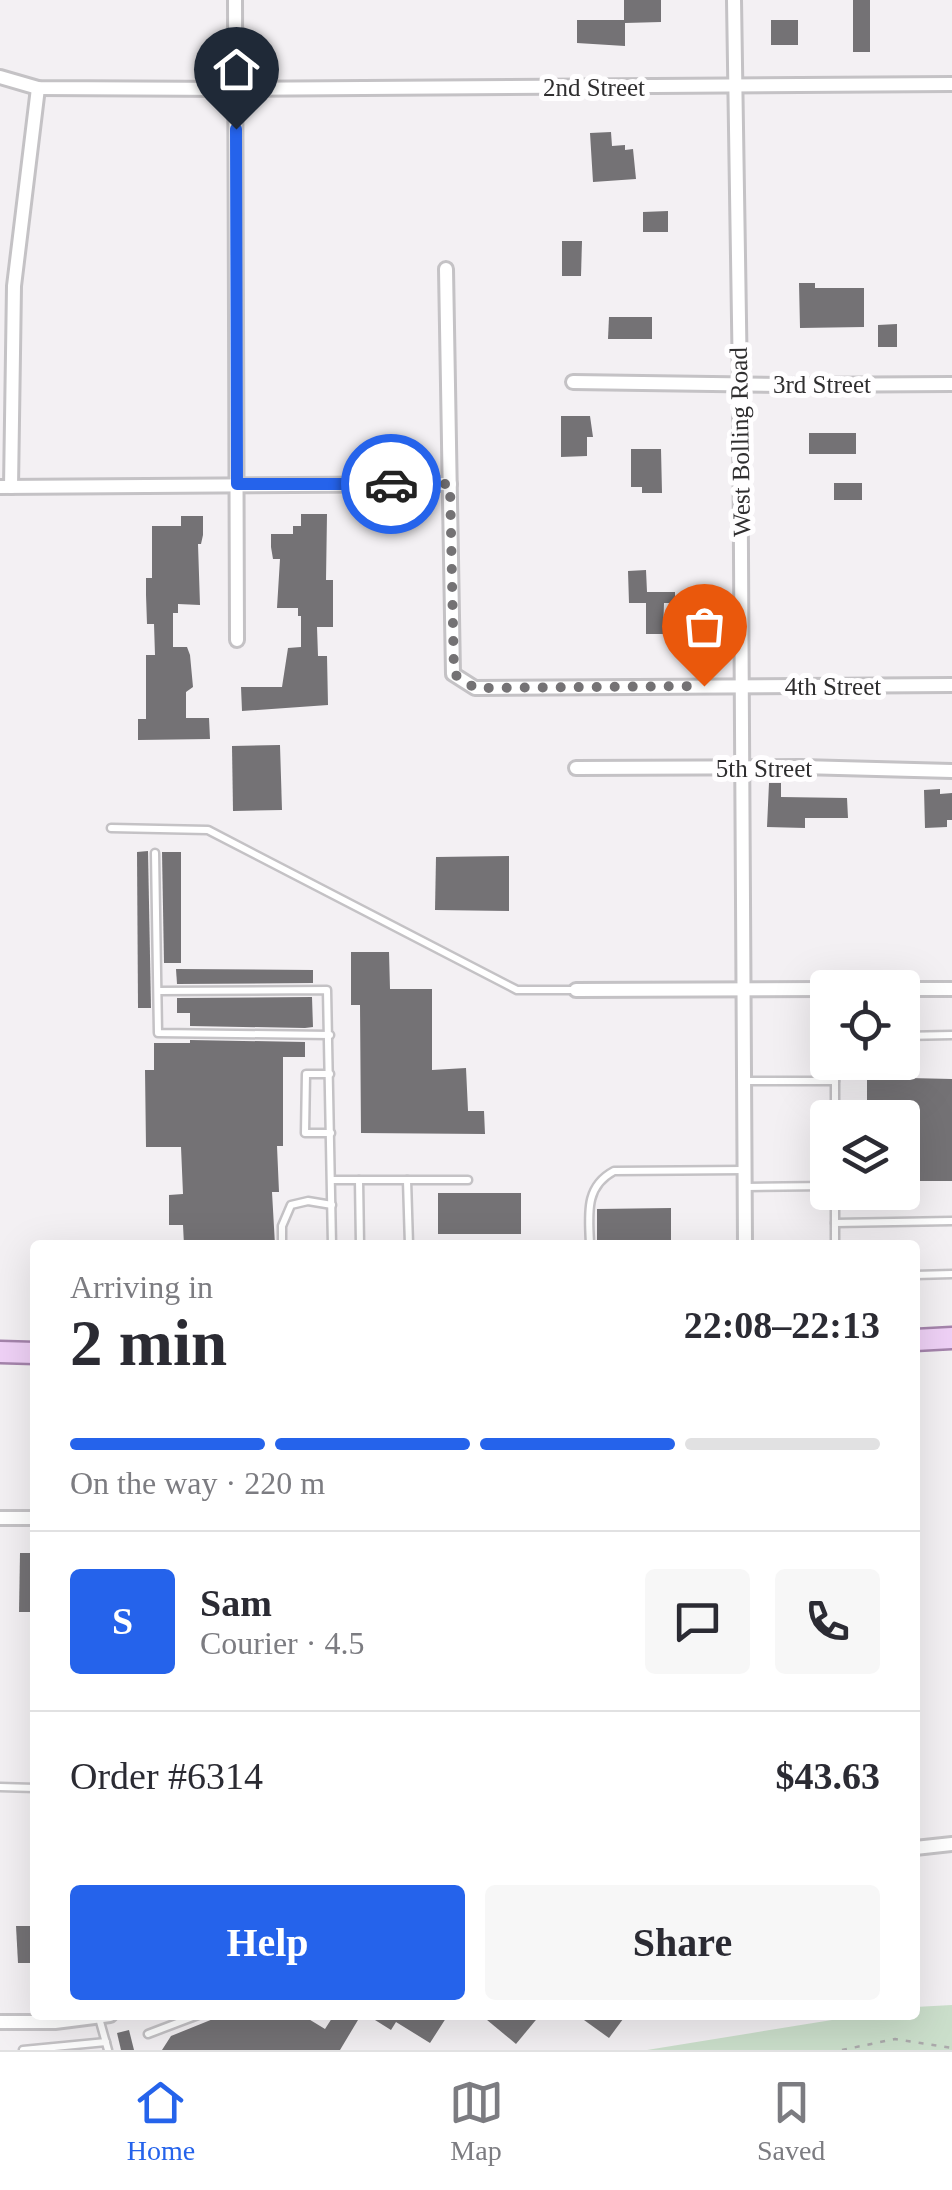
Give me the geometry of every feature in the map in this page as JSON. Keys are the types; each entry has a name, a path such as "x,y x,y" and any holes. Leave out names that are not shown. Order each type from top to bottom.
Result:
{"main road":[{"path":"920,1340 952,1338"},
{"path":"0,1352 30,1352"}],"street":[{"path":"236,0 238,640"},
{"name":"West Bolling Road","path":"734,0 745,1240"},
{"name":"2nd Street","path":"0,77 38,88 952,84"},
{"path":"38,88 14,286 5,487 450,484 446,269"},
{"name":"3rd Street","path":"573,382 952,384"},
{"name":"4th Street","path":"450,484 454,674 475,688 952,685"},
{"name":"5th Street","path":"576,768 801,766 952,771"},
{"path":"576,990 810,989"},
{"path":"920,989 952,989"},
{"path":"0,1518 30,1518"},
{"path":"920,1847 952,1844"},
{"path":"0,2022 72,2020"}],"lane":[{"path":"111,828 208,830 517,990 576,990"},
{"path":"155,853 158,1034 330,1035"},
{"path":"158,991 327,990 332,1240"},
{"path":"920,1036 952,1036"},
{"path":"331,1074 306,1074 305,1133 331,1133"},
{"path":"744,1081 835,1081 835,1100"},
{"path":"590,1240 591,1196 599,1180 614,1171 745,1170"},
{"path":"332,1180 468,1180"},
{"path":"359,1180 360,1240"},
{"path":"407,1180 409,1240"},
{"path":"745,1187 810,1186"},
{"path":"282,1240 282,1226 291,1205 308,1201 332,1205"},
{"path":"835,1210 835,1240"},
{"path":"835,1222 952,1221"},
{"path":"920,1275 952,1274"},
{"path":"0,1787 30,1788"},
{"path":"23,2050 107,2046 105,2020"},
{"path":"148,2034 185,2020"}],"path":[{"path":"842,2050 895,2039 952,2048"}],"green space":[{"path":"952,2005 952,2050 647,2050 832,2020 920,2020 920,2007"}],"building":[{"path":"624,0 661,0 661,22 625,23 625,46 577,43 577,20 624,20"},
{"path":"853,0 870,0 870,52 853,52"},
{"path":"771,20 798,20 798,45 771,45"},
{"path":"611,132 612,146 633,149 636,179 593,182 590,133"},
{"path":"668,211 668,232 643,232 643,212"},
{"path":"562,241 582,241 581,276 562,276"},
{"path":"799,283 815,283 815,288 864,288 864,327 800,328"},
{"path":"609,317 652,317 652,339 608,339"},
{"path":"897,324 897,347 878,347 878,325"},
{"path":"561,416 590,416 593,437 587,437 587,456 561,457"},
{"path":"809,433 856,433 856,454 809,454"},
{"path":"631,449 661,449 662,493 642,493 642,487 631,487"},
{"path":"834,483 862,483 862,500 834,500"},
{"path":"301,514 327,514 326,580 333,580 333,627 317,627 318,656 327,656 328,705 242,711 241,687 282,687 288,648 301,647 298,608 277,608 280,559 273,559 271,534 293,534 293,526 301,526"},
{"path":"181,516 203,516 203,535 198,544 200,605 178,604 178,613 173,613 173,647 187,647 190,655 193,687 186,692 186,718 209,718 210,739 138,740 138,719 146,719 146,655 155,655 154,624 147,624 146,595 146,578 152,578 152,526 181,526"},
{"path":"646,570 647,592 675,592 675,603 664,603 663,634 646,634 646,603 629,603 628,571"},
{"path":"280,745 282,810 233,811 232,746"},
{"path":"769,783 781,783 781,797 847,798 848,818 805,818 805,828 767,827"},
{"path":"940,789 940,794 952,793 952,820 947,820 947,827 925,828 924,790"},
{"path":"148,851 151,1008 138,1008 137,852"},
{"path":"162,852 181,852 181,963 164,963"},
{"path":"509,856 509,911 435,910 436,857"},
{"path":"351,952 389,952 390,989 432,989 432,1070 466,1068 468,1111 484,1111 485,1134 361,1133 360,1005 351,1005"},
{"path":"176,969 313,970 313,983 177,984"},
{"path":"312,997 313,1027 305,1028 190,1026 190,1013 177,1013 177,998"},
{"path":"305,1042 305,1057 283,1057 283,1146 277,1146 279,1192 272,1192 275,1240 184,1240 183,1225 169,1225 169,1195 183,1194 181,1147 146,1147 145,1070 154,1070 154,1043"},
{"path":"952,1079 952,1181 920,1181 920,1100 867,1100 867,1080"},
{"path":"438,1193 521,1193 521,1234 438,1234"},
{"path":"671,1208 671,1240 597,1240 597,1209"},
{"path":"20,1553 30,1553 30,1612 19,1612"},
{"path":"16,1926 30,1926 30,1963 18,1963"},
{"path":"211,2020 310,2020 325,2029 331,2020 358,2020 340,2050 162,2050 171,2036"},
{"path":"375,2020 445,2020 430,2043 396,2022 391,2030"},
{"path":"487,2020 536,2020 516,2044"},
{"path":"584,2020 622,2020 609,2038"},
{"path":"129,2030 134,2050 121,2050 117,2033"}],"way so far":[{"path":"391,484 450,484 454,674 475,688 704,686"}],"route":[{"path":"236,129 237,484 391,484"}]}
